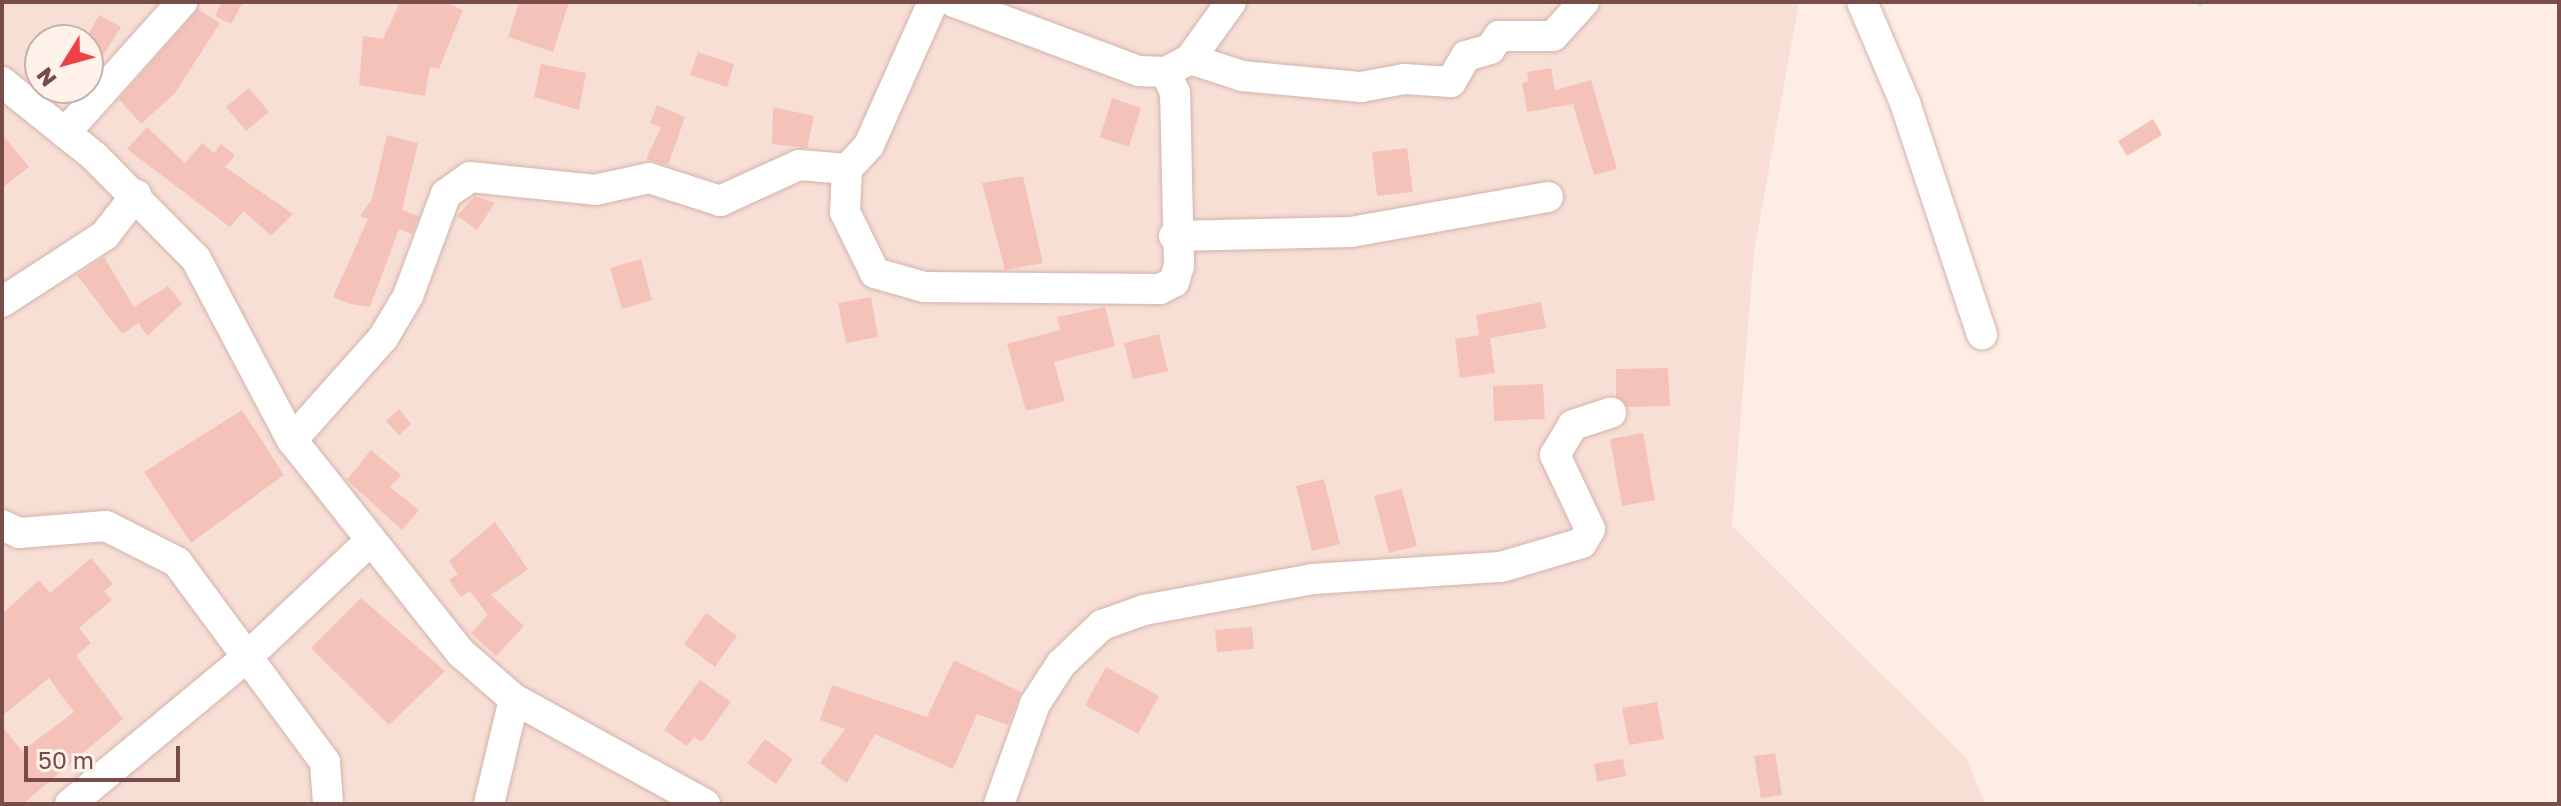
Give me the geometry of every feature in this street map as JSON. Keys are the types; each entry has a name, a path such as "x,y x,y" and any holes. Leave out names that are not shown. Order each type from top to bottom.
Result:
{"street":[{"path":"65,133 182,2"},
{"path":"933,2 869,145 847,169 845,212 875,273 924,287 1160,289 1174,282 1179,266 1174,236 1178,66 1231,2"},
{"path":"954,2 994,10 1139,71 1178,66 1242,76 1361,87 1404,79 1451,82 1466,56 1490,49 1499,36 1553,36 1584,2"},
{"path":"1862,2 1905,103 1982,335"},
{"path":"2,82 136,195 196,259 292,440 369,542 461,653 514,699 705,804"},
{"path":"292,440 383,338 408,296 446,194 470,177 595,190 649,178 720,201 799,165 847,169"},
{"path":"2,302 99,240 136,195"},
{"path":"1174,236 1351,232 1548,197"},
{"path":"999,804 1035,704 1061,664 1102,625 1144,610 1313,579 1501,567 1582,543 1590,529 1555,455 1573,425 1611,413"},
{"path":"2,525 19,533 106,526 141,540 177,562 325,762 328,804"},
{"path":"70,804 248,656 369,542"},
{"path":"489,804 514,699"}],"shaded area":[{"path":"2,2 1799,2 1754,252 1732,526 1967,759 1985,804 2,804"}],"building":[{"path":"222,2 243,2 231,24 215,16"},
{"path":"400,2 445,2 463,10 439,69 430,67 425,96 359,85 363,36 383,39"},
{"path":"519,2 569,2 553,52 508,37"},
{"path":"198,9 220,23 175,93 141,124 119,99"},
{"path":"99,15 121,27 104,54 104,24 94,24"},
{"path":"698,52 734,64 727,87 690,75"},
{"path":"541,64 586,73 579,110 534,97"},
{"path":"1551,68 1555,90 1591,80 1617,169 1594,175 1573,104 1527,112 1522,83 1529,81 1527,72"},
{"path":"249,88 269,112 246,131 226,107"},
{"path":"1112,98 1141,108 1129,147 1100,137"},
{"path":"657,105 685,117 668,165 646,159 661,127 650,123"},
{"path":"773,107 814,116 807,148 772,144"},
{"path":"2153,119 2162,135 2127,156 2118,141"},
{"path":"147,127 185,163 202,143 214,153 221,144 235,155 225,167 293,214 271,236 244,211 230,227 127,149"},
{"path":"2,134 29,167 2,188"},
{"path":"387,135 418,143 402,210 419,216 412,234 399,229 370,307 350,304 333,297 368,219 360,216 372,199"},
{"path":"1407,148 1413,192 1377,196 1372,152"},
{"path":"1023,176 1043,263 1005,270 982,183"},
{"path":"475,196 495,203 477,230 457,216"},
{"path":"104,257 134,307 168,286 182,304 147,336 139,323 122,334 77,275"},
{"path":"641,259 652,300 622,309 610,268"},
{"path":"871,297 878,337 846,343 838,303"},
{"path":"1541,302 1546,328 1490,338 1495,373 1460,378 1455,339 1479,335 1476,315"},
{"path":"1105,307 1115,346 1054,362 1065,401 1026,411 1007,344 1060,330 1057,317"},
{"path":"1159,334 1168,371 1133,379 1124,343"},
{"path":"1668,368 1670,406 1628,407 1616,396 1616,369"},
{"path":"1543,384 1545,419 1494,421 1493,386"},
{"path":"399,409 411,424 399,435 386,421"},
{"path":"242,410 284,475 191,543 144,472"},
{"path":"1643,433 1655,500 1622,506 1610,439"},
{"path":"371,450 401,475 390,487 419,510 402,530 347,480"},
{"path":"1324,479 1340,544 1312,551 1296,486"},
{"path":"1402,489 1417,546 1389,553 1374,496"},
{"path":"495,522 528,569 491,595 524,626 496,656 471,633 488,615 470,591 461,597 449,580 458,574 449,561"},
{"path":"91,558 113,584 104,591 112,600 79,628 91,643 76,656 123,719 23,804 2,804 2,726 22,751 74,712 49,678 2,716 2,614 39,580 50,593"},
{"path":"361,598 445,671 389,725 311,648"},
{"path":"706,613 737,636 715,667 684,644"},
{"path":"1252,627 1254,649 1217,652 1215,630"},
{"path":"954,660 1021,692 1008,725 977,714 953,769 875,734 847,783 820,763 845,729 820,720 832,685 927,717"},
{"path":"1106,667 1159,696 1138,734 1085,705"},
{"path":"700,680 731,702 702,742 694,737 687,746 664,730"},
{"path":"1657,702 1664,739 1629,745 1622,708"},
{"path":"765,739 793,759 776,784 747,763"},
{"path":"1775,753 1782,795 1761,798 1754,756"},
{"path":"1623,759 1626,776 1597,782 1594,764"}]}
